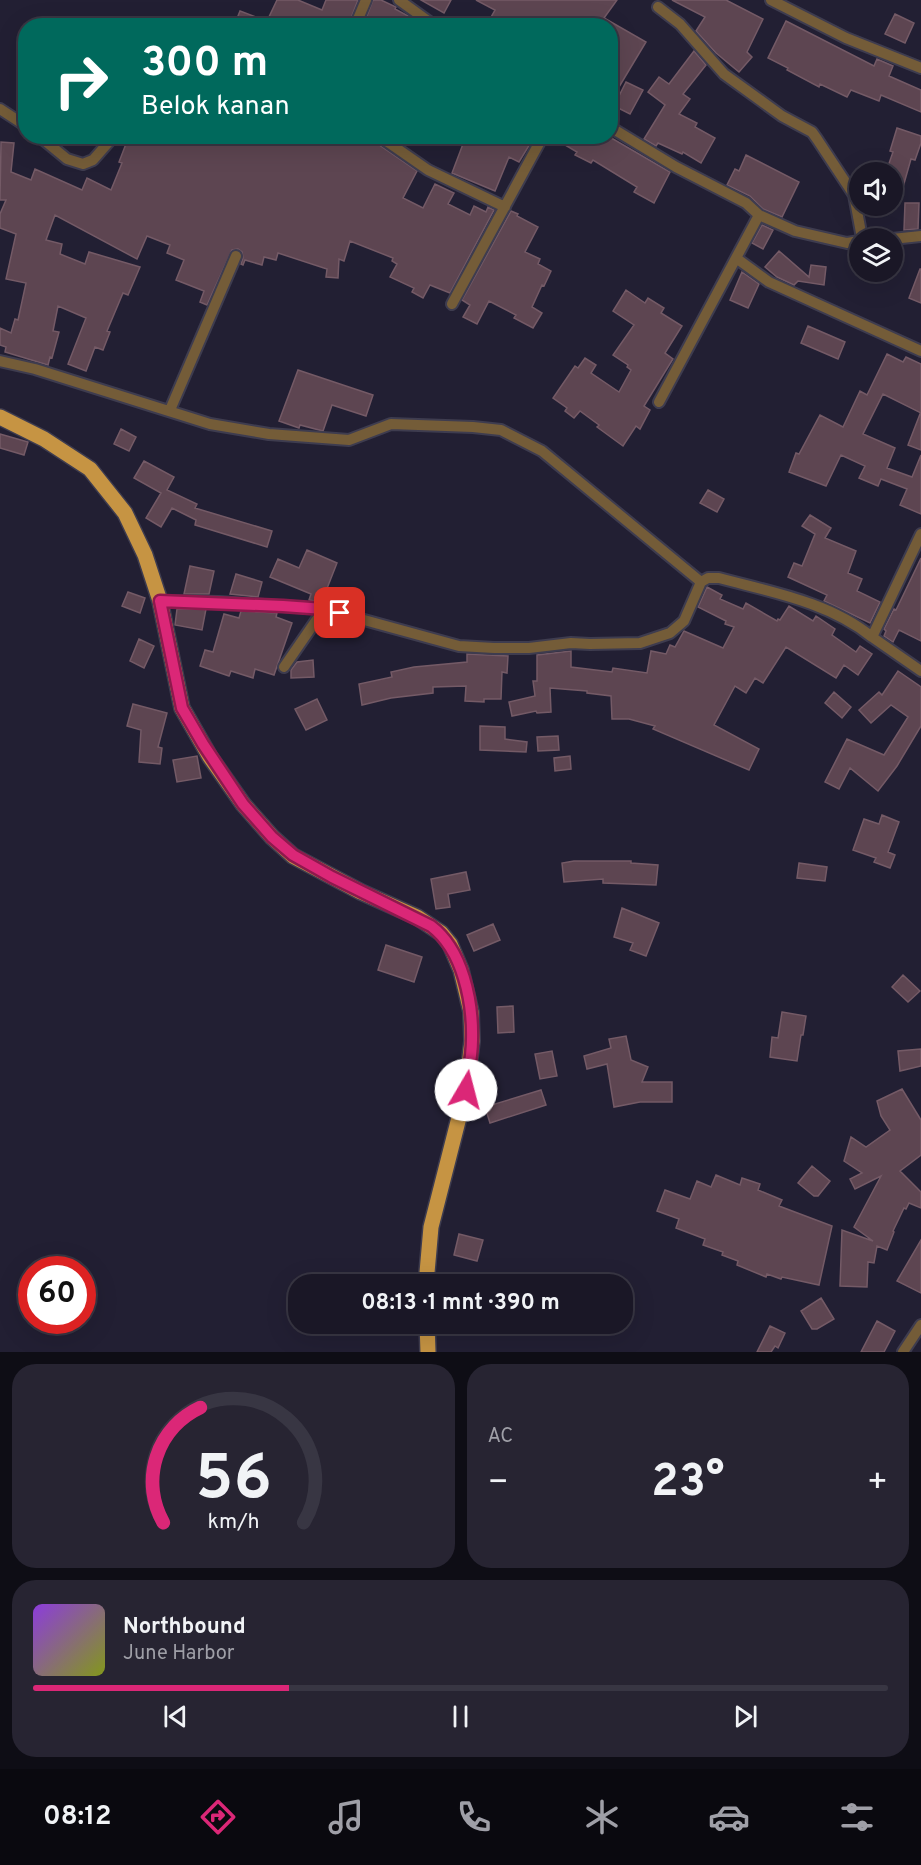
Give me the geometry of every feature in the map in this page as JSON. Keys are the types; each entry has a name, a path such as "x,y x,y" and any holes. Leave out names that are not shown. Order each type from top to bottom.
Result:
{"main road":[{"path":"0,417 44,439 90,469 125,513 145,555 160,601 182,708 200,740 243,804 272,837 293,855 335,879 431,926 450,944 461,970 471,1012 472,1041 466,1090 431,1227 427,1274"},
{"path":"427,1334 428,1352"}],"street":[{"path":"358,18 366,0"},
{"path":"399,0 424,18"},
{"path":"771,0 846,38 921,68"},
{"path":"658,7 680,24 724,74 782,116 812,132 854,195 859,228"},
{"path":"0,109 18,121"},
{"path":"618,132 676,167 746,203 759,215 795,231 849,243"},
{"path":"49,144 67,159 83,164 93,160 107,144"},
{"path":"391,144 428,170 505,207"},
{"path":"452,304 539,144"},
{"path":"659,402 759,215"},
{"path":"903,238 921,236"},
{"path":"170,410 236,256"},
{"path":"736,258 769,282 921,351"},
{"path":"0,361 35,369 210,424 268,434 349,440 391,424 473,426 501,430 543,451 701,582"},
{"path":"872,637 921,534"},
{"path":"160,601 219,602 324,609 459,646 549,647 572,643 640,643 676,629 684,621 701,582 708,578 719,578 821,607 861,628 921,671"},
{"path":"284,667 324,609"},
{"path":"903,1352 921,1325"}],"building":[{"path":"277,0 298,0 322,10 326,0 358,0 351,18 268,18"},
{"path":"373,0 381,0 412,18 366,18"},
{"path":"421,0 451,0 444,13"},
{"path":"476,0 617,0 604,18 490,18 495,10"},
{"path":"672,0 726,0 763,19 747,52 752,57 739,72 716,53 696,31 705,17"},
{"path":"240,11 259,18 237,18"},
{"path":"895,14 914,23 905,43 885,34"},
{"path":"786,21 874,66 877,59 893,66 889,76 921,90 921,112 881,95 879,101 851,90 847,97 820,84 819,87 768,58"},
{"path":"618,26 646,42 618,87"},
{"path":"694,51 706,65 683,94 690,99 679,114 697,123 695,127 715,138 701,163 683,152 682,154 658,143 656,146 644,139 665,105 648,92 659,77 669,84"},
{"path":"626,82 643,90 630,114 618,108 618,98"},
{"path":"897,128 921,136 915,160 911,159 903,187 903,162 890,162 893,152 890,151"},
{"path":"1,142 14,143 11,172 31,180 35,169 82,190 87,178 111,190 122,163 119,162 126,144 378,144 417,171 403,198 423,208 435,184 454,193 448,204 470,215 474,206 486,212 488,207 494,210 450,293 430,285 423,298 412,292 414,288 390,277 397,264 392,261 393,258 350,241 344,261 339,259 338,278 326,277 327,269 278,253 276,260 264,257 262,265 245,260 243,265 241,264 242,252 238,249 232,250 207,305 200,302 204,291 176,280 184,260 167,253 170,245 147,236 137,259 55,215 46,240 62,244 60,254 85,264 89,252 140,267 128,295 123,293 107,331 110,332 103,350 95,347 86,371 68,364 86,318 58,306 53,331 59,332 48,365 5,352 6,347 0,345 0,328 11,333 15,319 18,320 26,283 6,279 16,234 0,228 0,214 6,200 0,200"},
{"path":"618,142 670,172 654,203 634,192 637,187 593,160 591,163 575,155 577,152 564,144 618,144"},
{"path":"463,144 530,144 519,162 509,157 495,191 452,173"},
{"path":"746,155 799,182 782,217 763,209 750,196 727,185 735,169 739,171"},
{"path":"905,203 919,203 918,229 904,230"},
{"path":"511,211 538,227 525,252 540,259 538,264 551,271 532,307 542,313 533,328 514,318 516,315 489,301 477,324 463,317 470,305 462,300"},
{"path":"762,225 773,230 763,249 752,243"},
{"path":"779,251 809,277 811,265 826,267 824,285 798,281 794,285 777,277 765,267"},
{"path":"921,269 921,303 909,298"},
{"path":"742,272 759,284 748,308 730,300"},
{"path":"626,290 645,303 648,298 664,308 661,313 682,326 665,353 673,359 644,406 650,410 640,429 636,426 623,446 580,411 574,418 565,411 567,408 553,398 575,366 578,368 585,358 596,365 591,373 619,392 631,370 627,367 628,365 613,355 634,325 613,311"},
{"path":"808,326 845,342 838,359 801,343"},
{"path":"887,354 903,362 906,357 921,364 921,413 883,394 863,434 895,448 887,468 912,477 921,455 921,514 900,505 907,489 881,479 878,486 859,478 865,466 841,455 826,486 789,472 796,453 799,454 820,415 843,427 860,391 867,395"},
{"path":"298,370 373,395 366,416 332,405 323,431 300,425 299,428 279,421"},
{"path":"921,414 921,450 908,445"},
{"path":"121,429 136,437 129,451 114,444"},
{"path":"0,434 28,442 24,455 0,448"},
{"path":"144,461 174,477 167,490 197,504 195,508 272,531 267,547 195,525 196,520 172,508 161,527 146,518 161,493 134,478"},
{"path":"708,490 724,499 717,512 700,503"},
{"path":"810,515 831,528 825,538 856,551 848,573 862,579 857,591 880,602 870,623 824,601 827,595 788,577 794,563 802,566 815,534 802,526"},
{"path":"307,550 337,563 326,591 340,596 337,605 309,600 311,594 270,577 278,559 299,568"},
{"path":"921,558 921,641 899,630 893,642 884,636 886,631 884,629 894,609 896,610"},
{"path":"190,566 214,571 209,594 184,594"},
{"path":"236,574 262,582 258,597 230,594"},
{"path":"707,587 722,595 720,599 743,609 746,603 777,621 789,606 813,621 816,616 835,629 832,635 856,652 860,646 872,654 858,675 844,665 836,678 786,647 763,683 755,678 746,693 735,686 714,725 759,749 749,770 653,729 655,726 629,719 612,719 611,696 587,693 587,691 550,688 551,712 537,713 536,711 512,716 509,702 535,696 533,681 537,681 537,655 571,651 571,667 612,672 613,668 647,673 651,651 666,654 670,645 675,647 684,631 723,648 734,627 698,607"},
{"path":"128,592 145,598 140,613 122,606"},
{"path":"177,609 206,609 202,630 175,625"},
{"path":"241,611 277,613 276,617 292,623 274,675 255,669 253,678 231,671 229,676 200,666 205,650 213,652 224,614 239,618"},
{"path":"139,639 154,646 144,668 130,661"},
{"path":"467,654 508,656 507,673 502,672 501,699 484,699 484,702 465,701 466,686 433,687 433,693 391,698 362,705 359,684 392,677 391,672 414,667 467,662"},
{"path":"313,660 314,677 291,678 291,670 297,662"},
{"path":"898,671 921,687 921,726 897,766 878,791 850,768 839,789 825,782 847,739 884,755 908,717 891,705 871,723 859,710 879,692 882,695"},
{"path":"834,692 851,707 842,718 825,703"},
{"path":"317,699 327,720 306,730 295,709"},
{"path":"133,704 167,713 158,747 162,748 160,764 139,762 141,730 127,726"},
{"path":"480,726 505,727 505,739 527,742 526,752 480,750"},
{"path":"558,736 559,750 538,751 537,737"},
{"path":"197,756 201,778 177,782 173,760"},
{"path":"570,756 571,769 555,771 554,758"},
{"path":"882,815 899,822 888,852 895,855 890,868 874,862 876,858 853,850 864,819 879,824"},
{"path":"631,861 631,863 658,865 656,885 603,883 603,879 564,882 562,863"},
{"path":"799,863 827,867 825,881 797,878"},
{"path":"466,872 470,890 448,894 450,907 436,909 431,879"},
{"path":"622,908 659,923 646,956 630,950 633,943 614,937"},
{"path":"493,924 500,940 474,951 467,935"},
{"path":"386,945 422,957 414,982 378,970"},
{"path":"903,975 920,991 908,1002 892,987"},
{"path":"513,1006 514,1032 498,1033 497,1007"},
{"path":"782,1012 806,1016 797,1061 770,1057 772,1037 778,1038"},
{"path":"626,1036 631,1060 648,1067 642,1082 672,1082 672,1102 640,1102 614,1107 607,1064 587,1069 584,1056 611,1048 609,1039"},
{"path":"921,1049 921,1066 900,1071 898,1051"},
{"path":"552,1051 557,1076 540,1079 535,1054"},
{"path":"902,1089 921,1120 921,1155 900,1171 921,1192 921,1208 909,1203 906,1209 904,1208 893,1231 887,1250 877,1246 874,1263 868,1262 867,1287 840,1286 842,1230 873,1241 854,1227 881,1176 855,1189 850,1179 862,1173 844,1161 851,1137 866,1147 890,1130 881,1116 877,1101"},
{"path":"541,1090 546,1105 490,1123 485,1107"},
{"path":"812,1166 830,1181 818,1196 814,1196 798,1183"},
{"path":"716,1175 740,1185 742,1178 760,1184 758,1190 782,1200 779,1206 832,1226 819,1285 782,1277 781,1279 767,1274 766,1277 737,1265 738,1261 722,1255 723,1252 703,1245 705,1239 676,1228 679,1219 657,1211 665,1190 690,1199 697,1181 711,1187"},
{"path":"459,1234 483,1240 477,1261 454,1255"},
{"path":"921,1240 921,1293 897,1281"},
{"path":"821,1298 834,1319 817,1329 812,1329 801,1311"},
{"path":"877,1321 895,1331 884,1352 861,1352"},
{"path":"770,1326 785,1333 778,1348 775,1346 771,1352 757,1352"}],"route":[{"path":"340,613 324,609 283,606 160,601 166,621 182,708 210,757 243,804 272,837 293,855 317,870 417,918 441,933 450,944 461,970 471,1012 472,1041 466,1090"}]}
